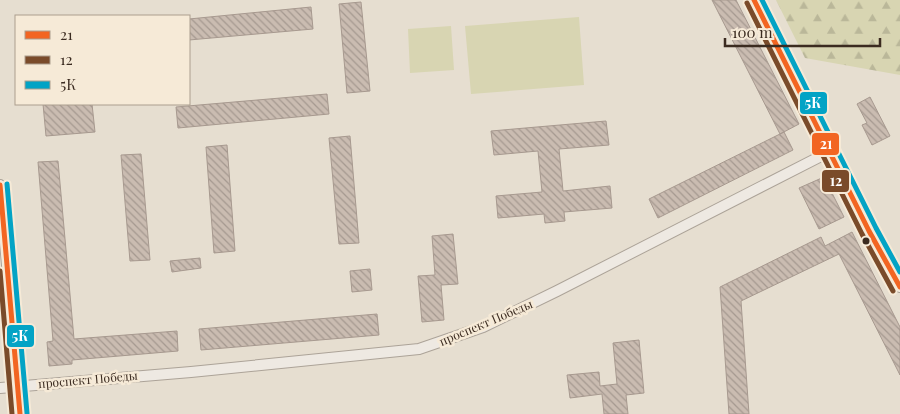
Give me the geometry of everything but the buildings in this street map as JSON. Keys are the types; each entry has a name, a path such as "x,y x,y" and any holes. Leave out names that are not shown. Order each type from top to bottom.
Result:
{"street":[{"path":"754,0 831,151 869,231 900,287"},
{"name":"проспект Победы","path":"0,388 191,372 419,349 483,326 550,295 831,151"},
{"path":"0,185 20,414"}],"green space":[{"path":"776,0 900,0 900,75 805,58"},
{"path":"579,17 584,85 471,94 465,26"},
{"path":"451,26 454,70 410,73 408,29"}],"transit line":[{"name":"21","path":"754,0 869,231 900,287"},
{"name":"5К","path":"762,0 900,272"},
{"name":"12","path":"747,3 862,234 893,291"},
{"name":"5К","path":"7,184 27,413"},
{"name":"21","path":"0,185 20,414"},
{"name":"12","path":"0,271 12,414"}]}
